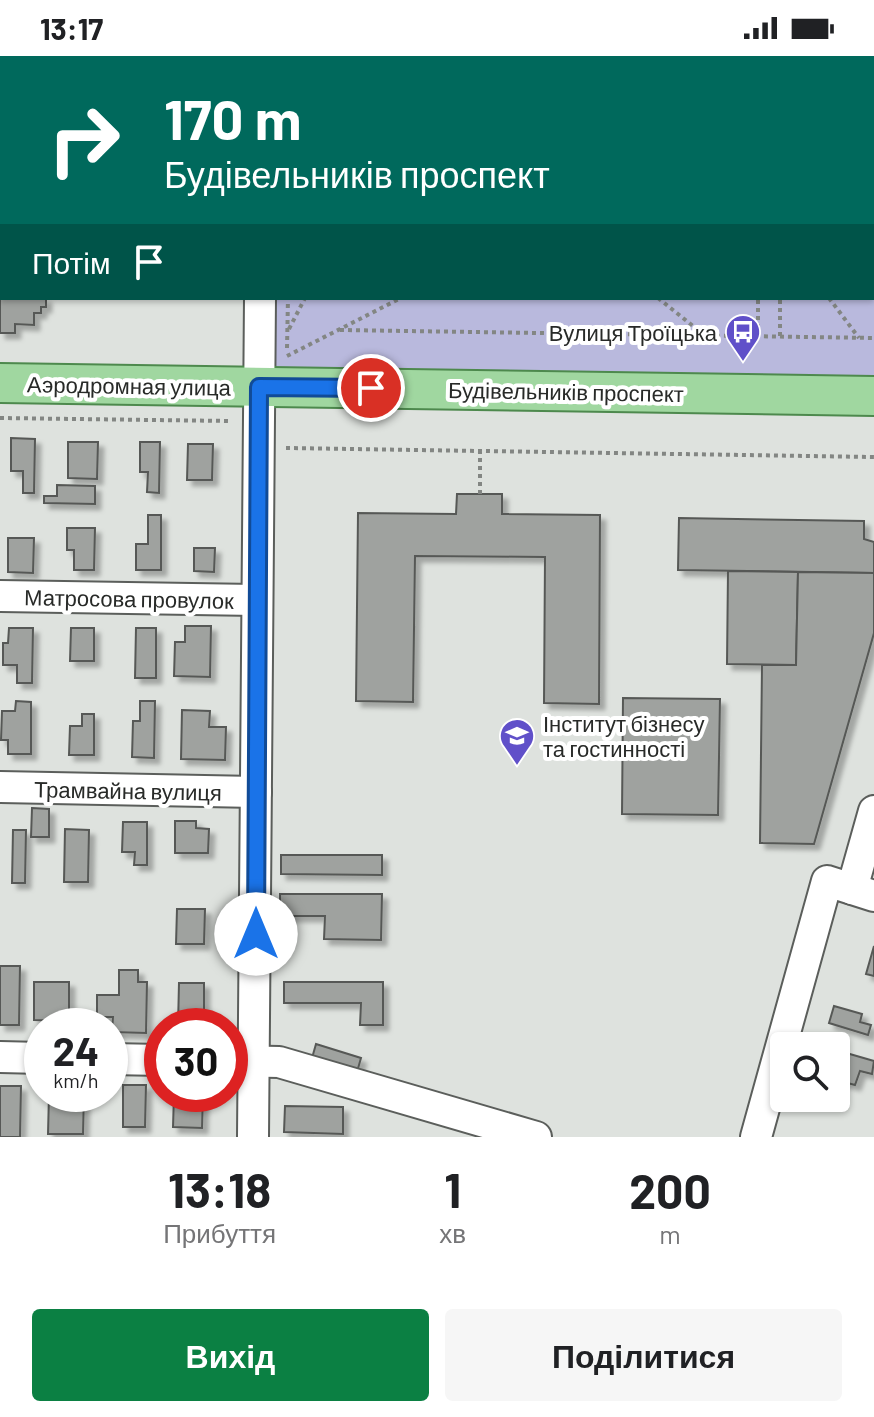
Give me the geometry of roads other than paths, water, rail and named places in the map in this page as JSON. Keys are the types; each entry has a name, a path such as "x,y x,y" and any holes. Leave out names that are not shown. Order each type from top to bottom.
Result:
{"main road":[{"name":"Аэродромная улица","path":"0,383 259,387"},
{"name":"Будівельників проспект","path":"259,387 874,396"}],"street":[{"path":"245,1008 256,792 260,300"},
{"name":"Матросова провулок","path":"0,596 257,600"},
{"name":"Трамвайна вулиця","path":"0,787 256,792"},
{"path":"756,1137 851,889 874,811"},
{"path":"0,1057 24,1058"},
{"path":"248,1062 279,1062 536,1137"},
{"path":"248,1103 253,1137"}],"place":[{"name":"Вулиця Троїцька","path":"743,363"},
{"name":"Інститут бізнесу та гостинності","path":"517,767"}]}
